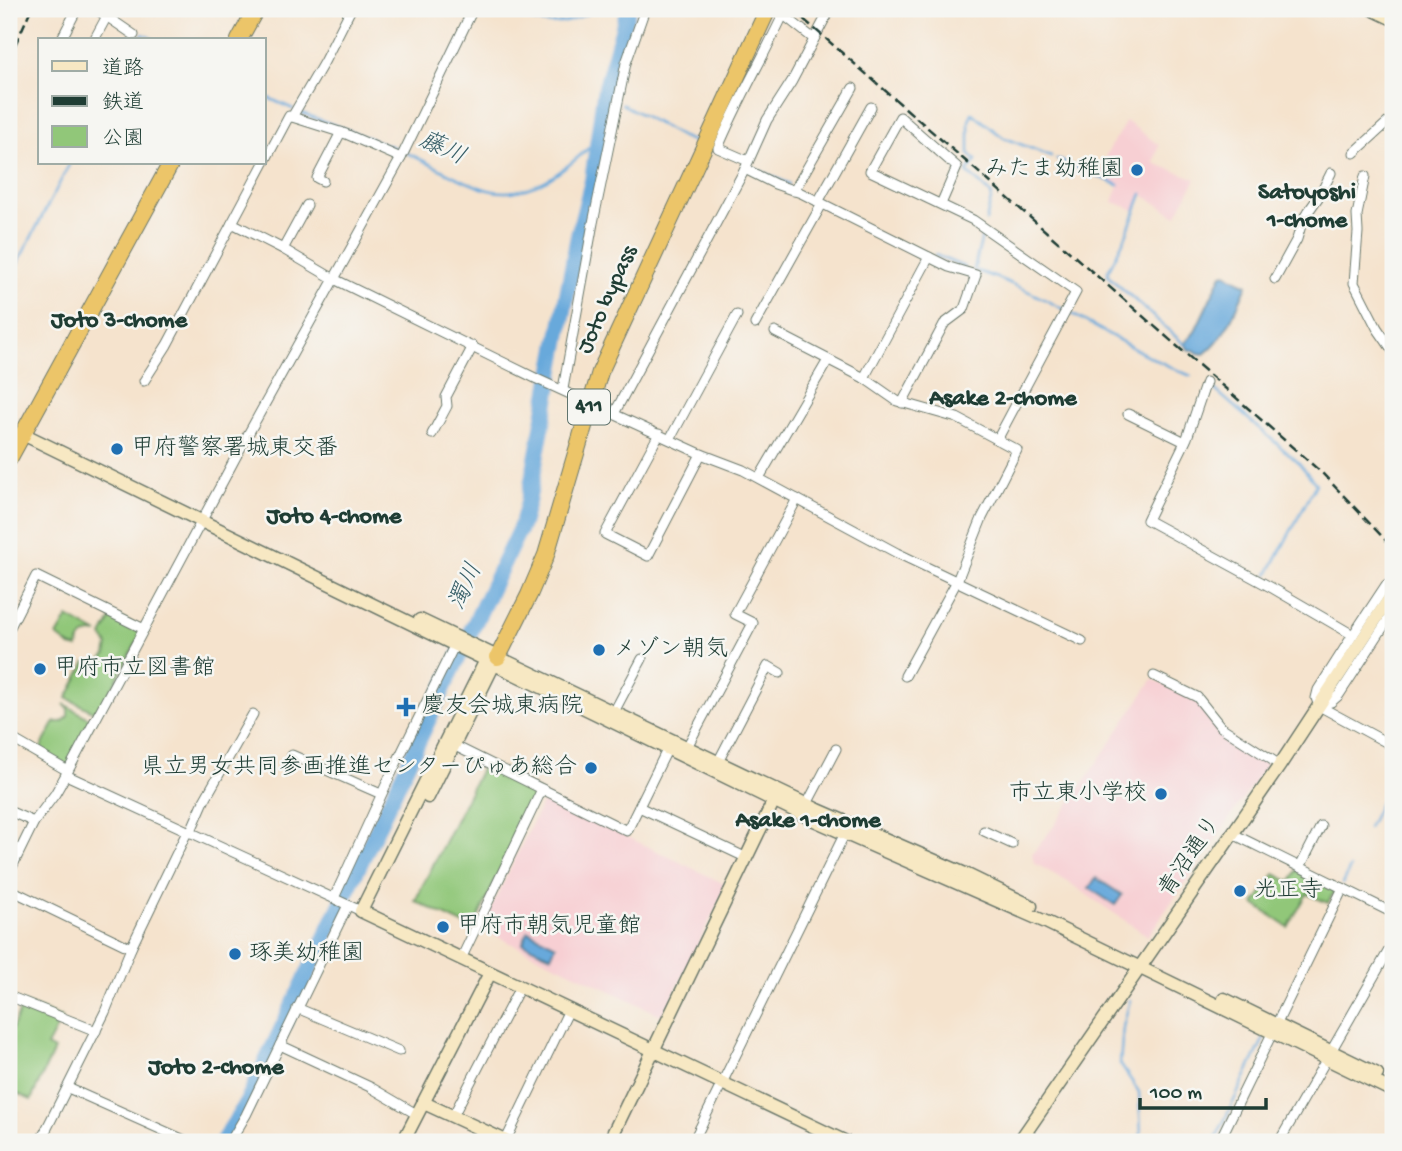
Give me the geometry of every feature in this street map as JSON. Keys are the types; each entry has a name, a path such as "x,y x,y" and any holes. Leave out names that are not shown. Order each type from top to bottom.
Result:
{"highway":[{"path":"240,38 257,9"},
{"name":"Joto bypass","path":"486,656 537,552 610,323 691,160 756,9"},
{"name":"Joto bypass","path":"691,160 776,11"},
{"path":"9,459 171,164"}],"street":[{"path":"62,38 77,9"},
{"path":"96,9 135,35"},
{"path":"293,116 351,9"},
{"path":"9,873 34,822 67,773 407,146 473,9"},
{"path":"526,9 575,9"},
{"path":"563,389 626,63 645,9"},
{"path":"615,412 747,165 767,120 792,81 830,9"},
{"path":"1374,9 1393,19"},
{"path":"814,39 776,11 756,71 738,101 718,148 794,191 949,267 976,275 964,309 944,324 902,403"},
{"path":"95,38 107,16"},
{"path":"794,191 853,88"},
{"path":"755,324 871,107"},
{"path":"266,159 289,116 341,132 401,157"},
{"path":"941,204 957,167 900,117 870,171 973,220 1076,292 997,440"},
{"path":"1354,153 1388,122"},
{"path":"323,181 317,178 341,132"},
{"path":"145,381 263,164"},
{"path":"1275,279 1297,239 1303,219 1331,173"},
{"path":"1365,176 1357,215 1354,283 1377,328 1393,351"},
{"path":"283,249 307,205"},
{"path":"232,223 334,279 537,379 759,478 897,553 1082,641"},
{"path":"864,378 929,257"},
{"path":"670,439 737,316"},
{"path":"775,332 864,378 902,403 957,418 1017,450 982,518 957,581 905,676"},
{"path":"432,434 447,406 446,397 472,346"},
{"path":"759,478 828,360"},
{"path":"1206,382 1185,442 1147,520 1353,635"},
{"path":"1128,414 1185,442"},
{"path":"25,431 776,796 847,829 965,874 1143,965 1329,1055 1393,1091"},
{"path":"659,434 605,534 648,556 701,454"},
{"path":"687,747 753,623 735,614 797,499"},
{"path":"9,629 36,576 144,629"},
{"path":"1393,585 1386,585 1318,690 1316,698 1319,706 1393,746"},
{"name":"青沼通り","path":"1019,1142 1233,834 1393,593"},
{"path":"1319,706 1331,702 1339,695 1393,612"},
{"path":"335,898 381,794 456,642"},
{"path":"486,656 614,712 669,744 687,747 719,762 776,796 807,804 847,829"},
{"path":"365,913 450,744 486,656"},
{"path":"614,712 642,659"},
{"path":"719,762 768,666 780,673"},
{"path":"1154,676 1197,697 1221,727 1280,765"},
{"path":"40,1142 96,1031 131,948 188,832 253,713"},
{"path":"9,737 67,773 188,832 348,904 846,1142"},
{"path":"450,744 627,831 669,744"},
{"path":"807,804 836,749"},
{"path":"292,755 381,794"},
{"path":"461,959 542,789"},
{"path":"609,1142 776,796"},
{"path":"639,807 747,858"},
{"path":"9,811 34,822"},
{"path":"1300,867 1321,826"},
{"path":"693,1142 847,829"},
{"path":"984,831 1012,844"},
{"path":"1233,834 1393,913"},
{"path":"1219,1142 1343,888"},
{"path":"9,889 131,948"},
{"path":"230,1142 247,1115 348,904"},
{"path":"1279,1142 1393,943"},
{"path":"403,1142 491,973"},
{"path":"453,1116 520,987"},
{"path":"9,996 96,1031"},
{"path":"297,1008 400,1051"},
{"path":"280,1045 421,1109 453,1116 506,1142 569,1010"},
{"path":"1329,1055 1393,1082"},
{"path":"68,1088 189,1142"}],"shaded area":[{"name":"みたま幼稚園","path":"1126,121 1159,145 1154,163 1196,179 1176,216 1142,194 1135,210 1113,202 1119,185 1099,176 1107,159 1106,155"},
{"name":"市立東小学校","path":"1153,679 1200,704 1218,729 1267,764 1148,936 1068,882 1034,863 1032,854 1055,825"},
{"path":"547,798 727,885 663,1016 481,929 544,799"}],"green space":[{"path":"113,615 144,629 98,714 67,698 86,662 98,663 106,655 108,645 102,636"},
{"path":"68,617 98,634 90,633 84,636 78,648 70,646 57,636"},
{"path":"64,704 94,721 68,771 38,753 55,722 62,722 68,717 68,709"},
{"path":"483,765 537,791 473,929 415,901"},
{"path":"1297,870 1336,888 1328,903 1307,894 1288,927 1254,904 1275,874 1291,882"},
{"path":"23,1003 62,1018 47,1046 54,1050 31,1100 9,1090 9,1028 12,1029"}],"water":[{"path":"1226,273 1247,285 1234,313 1218,340 1204,354 1189,350 1184,344 1194,333 1222,274"},
{"path":"1096,878 1122,895 1115,905 1089,888"},
{"path":"528,931 556,945 551,956 523,943"}],"waterway":[{"path":"507,9 530,20 551,24 572,20 595,9"},
{"name":"濁川","path":"222,1142 245,1106 522,524 578,236 592,181 604,95 628,9"},
{"name":"藤川","path":"140,38 143,34 151,38"},
{"path":"604,95 616,101"},
{"name":"藤川","path":"266,97 293,109"},
{"path":"622,104 700,144"},
{"name":"藤川","path":"299,112 401,150"},
{"path":"986,221 992,195 967,172 976,160 969,154 969,121 972,113 1004,138 1051,156"},
{"name":"藤川","path":"407,153 482,188 499,192 515,191 545,181 573,162 597,140"},
{"path":"1056,159 1119,185"},
{"name":"藤川","path":"9,280 69,164"},
{"path":"751,167 789,184"},
{"path":"1142,194 1108,276 1184,344"},
{"path":"974,270 982,236"},
{"path":"935,255 964,267"},
{"path":"977,271 1032,293 1191,376"},
{"path":"1213,388 1299,463 1316,484 1268,574"},
{"path":"1368,828 1393,777"},
{"path":"1342,884 1350,868"},
{"path":"1130,1000 1123,1027 1120,1064 1139,1092 1141,1134 1138,1142"},
{"path":"1214,1142 1264,1038"}],"railway":[{"path":"9,32 18,9"},
{"path":"9,59 31,9"},
{"path":"792,9 1322,473 1393,548"}],"place":[{"name":"みたま幼稚園","path":"1137,170"},
{"name":"甲府警察署城東交番","path":"117,449"},
{"name":"メゾン朝気","path":"599,650"},
{"name":"甲府市立図書館","path":"40,669"},
{"name":"慶友会城東病院","path":"406,707"},
{"name":"県立男女共同参画推進センターぴゅあ総合","path":"591,768"},
{"name":"市立東小学校","path":"1161,794"},
{"name":"光正寺","path":"1240,891"},
{"name":"甲府市朝気児童館","path":"443,927"},
{"name":"琢美幼稚園","path":"235,954"}],"district":[{"name":"Satoyoshi 1-chome","path":"1307,207"},
{"name":"Joto 3-chome","path":"119,321"},
{"name":"Asake 2-chome","path":"1003,399"},
{"name":"Joto 4-chome","path":"334,517"},
{"name":"Asake 1-chome","path":"808,821"},
{"name":"Joto 2-chome","path":"216,1068"}]}
